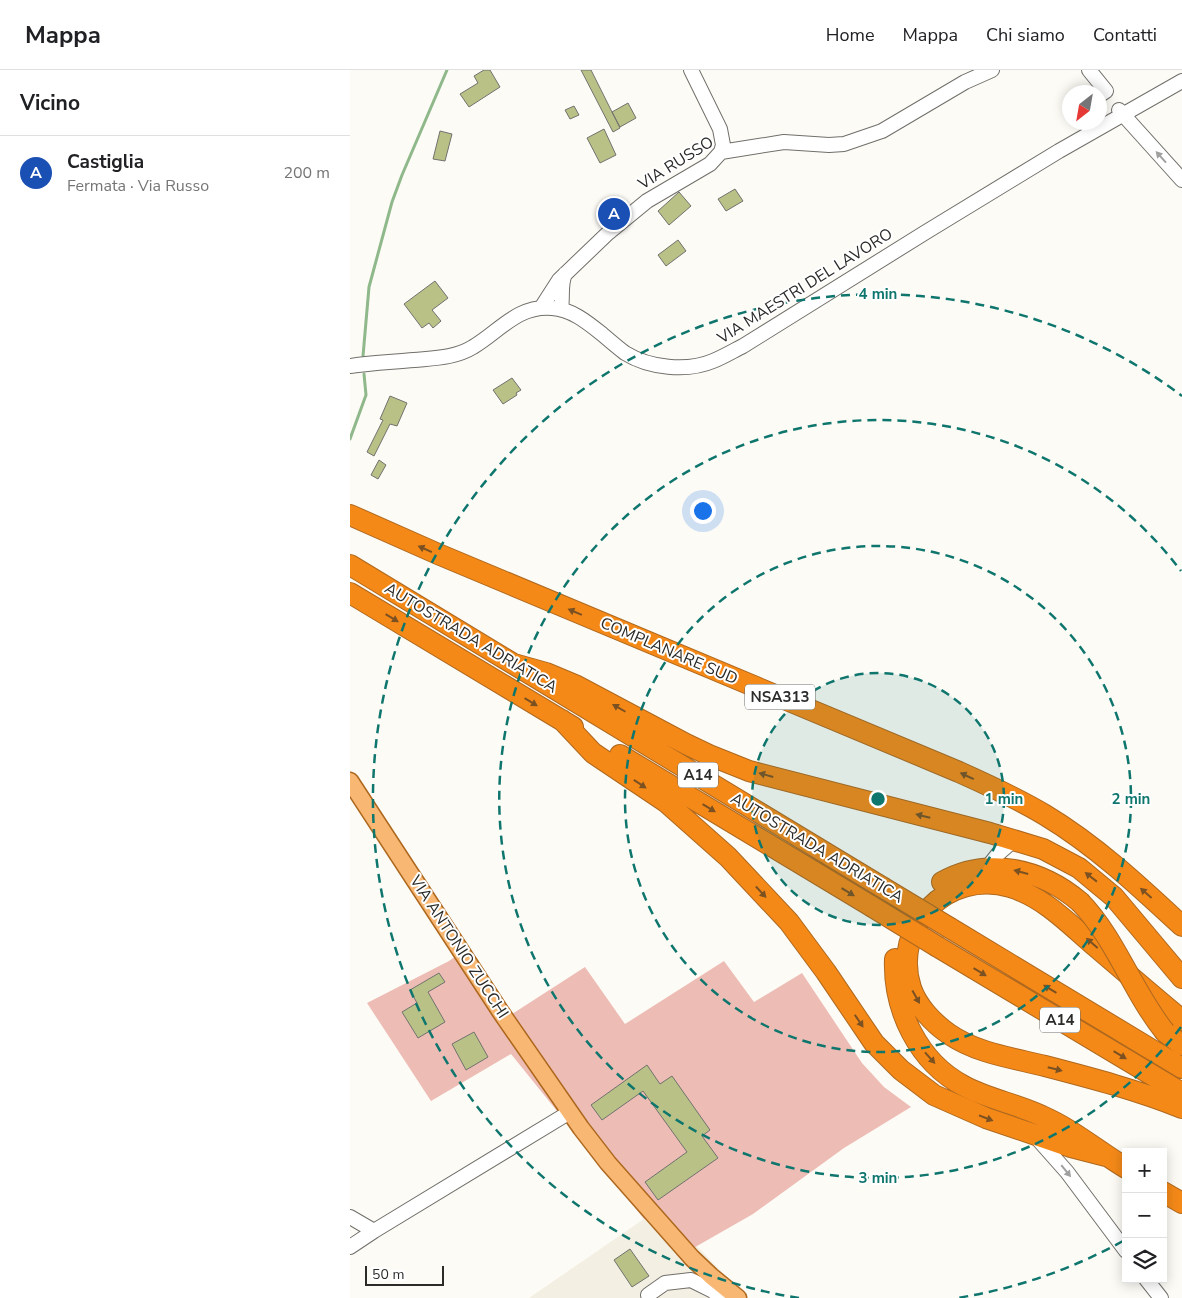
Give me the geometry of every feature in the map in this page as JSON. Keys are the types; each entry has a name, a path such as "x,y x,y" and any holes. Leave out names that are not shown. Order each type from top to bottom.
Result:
{"highway":[{"name":"COMPLANARE SUD","path":"350,515 438,554 959,772 1000,791 1045,815 1082,840 1182,926"},
{"name":"AUTOSTRADA ADRIATICA","path":"350,565 1182,1068"},
{"name":"AUTOSTRADA ADRIATICA","path":"350,593 1182,1092"},
{"path":"514,664 546,673 577,686 709,756 749,771 1015,839 1057,855 1096,881 1119,903 1182,978"},
{"path":"562,720 593,753 666,802 728,857 789,922 826,972 874,1043 901,1070 934,1095 986,1118 1071,1147 1106,1156"},
{"path":"1122,1166 1062,1125 965,1087 952,1079 926,1055 916,1041 904,1017 897,993 895,962 898,938 905,919 924,896 943,882 966,872 987,868 1011,869 1042,878 1069,893 1090,913 1107,936 1153,1016 1165,1032 1182,1045"},
{"path":"1182,1020 1058,914 1034,897 1008,887 996,884 981,884 954,890 942,896 923,914 911,937 907,960 912,990 927,1015 949,1034 962,1042 993,1053 1122,1086 1182,1108"},
{"path":"1165,1193 1182,1203"}],"main road":[{"name":"VIA ANTONIO ZUCCHI","path":"350,781 500,1010 570,1112 608,1163 692,1258 738,1298"}],"street":[{"path":"691,70 720,129 723,144 721,152"},
{"name":"VIA RUSSO","path":"541,308 553,288 565,274 633,211 710,164 721,152 784,142 844,144 882,131 965,82 992,70"},
{"path":"1089,70 1101,85"},
{"name":"VIA MAESTRI DEL LAVORO","path":"561,309 590,325 626,353 640,360 675,367 693,367 712,362 743,346 1122,113 1182,80"},
{"path":"1122,113 1182,180"},
{"name":"VIA MAESTRI DEL LAVORO","path":"1107,119 1122,113"},
{"name":"VIA MAESTRI DEL LAVORO","path":"1059,151 1085,130"},
{"path":"350,366 452,356 463,353 474,347 512,317 541,308 561,309 563,298 562,281 565,274"},
{"path":"987,868 998,854 1015,839"},
{"path":"350,1247 570,1112"},
{"path":"1034,1134 1067,1172 1122,1246"},
{"path":"350,1217 374,1231"},
{"path":"648,1295 665,1283 691,1280 720,1298"}],"shaded area":[{"path":"463,951 509,1016 585,967 625,1024 724,961 754,1002 802,973 862,1063 884,1087 911,1107 844,1148 753,1214 690,1250 655,1213 644,1219 511,1054 431,1101 367,1003 449,961"},
{"path":"654,1212 690,1250 697,1246 746,1298 529,1298"}],"building":[{"path":"484,70 490,70 500,87 469,107 460,94 478,83 474,76"},
{"path":"581,70 591,70 620,128 613,132"},
{"path":"628,103 636,118 620,127 612,112"},
{"path":"574,106 579,115 570,119 565,110"},
{"path":"604,129 616,155 600,163 587,138"},
{"path":"440,131 452,134 445,161 433,159"},
{"path":"735,189 743,201 726,211 718,199"},
{"path":"679,192 691,206 669,225 658,211"},
{"path":"678,240 686,251 666,266 658,255"},
{"path":"435,281 448,298 432,310 441,321 433,328 429,323 422,328 404,304"},
{"path":"512,378 521,390 503,404 493,390"},
{"path":"390,396 407,403 397,426 390,424 374,456 367,452 383,420 380,419"},
{"path":"379,460 386,465 378,479 371,475"},
{"path":"439,973 445,982 428,992 445,1022 418,1038 402,1012 417,1003 410,990"},
{"path":"474,1032 488,1057 466,1070 452,1044"},
{"path":"647,1065 660,1084 672,1076 710,1130 702,1136 718,1158 658,1200 645,1182 687,1152 643,1091 602,1120 591,1105"},
{"path":"630,1249 649,1276 632,1287 614,1260"}],"waterway":[{"path":"363,356 369,287 392,202 447,70"},
{"path":"350,439 366,395 364,374"}],"place":[{"name":"Castiglia","path":"614,214"}]}
